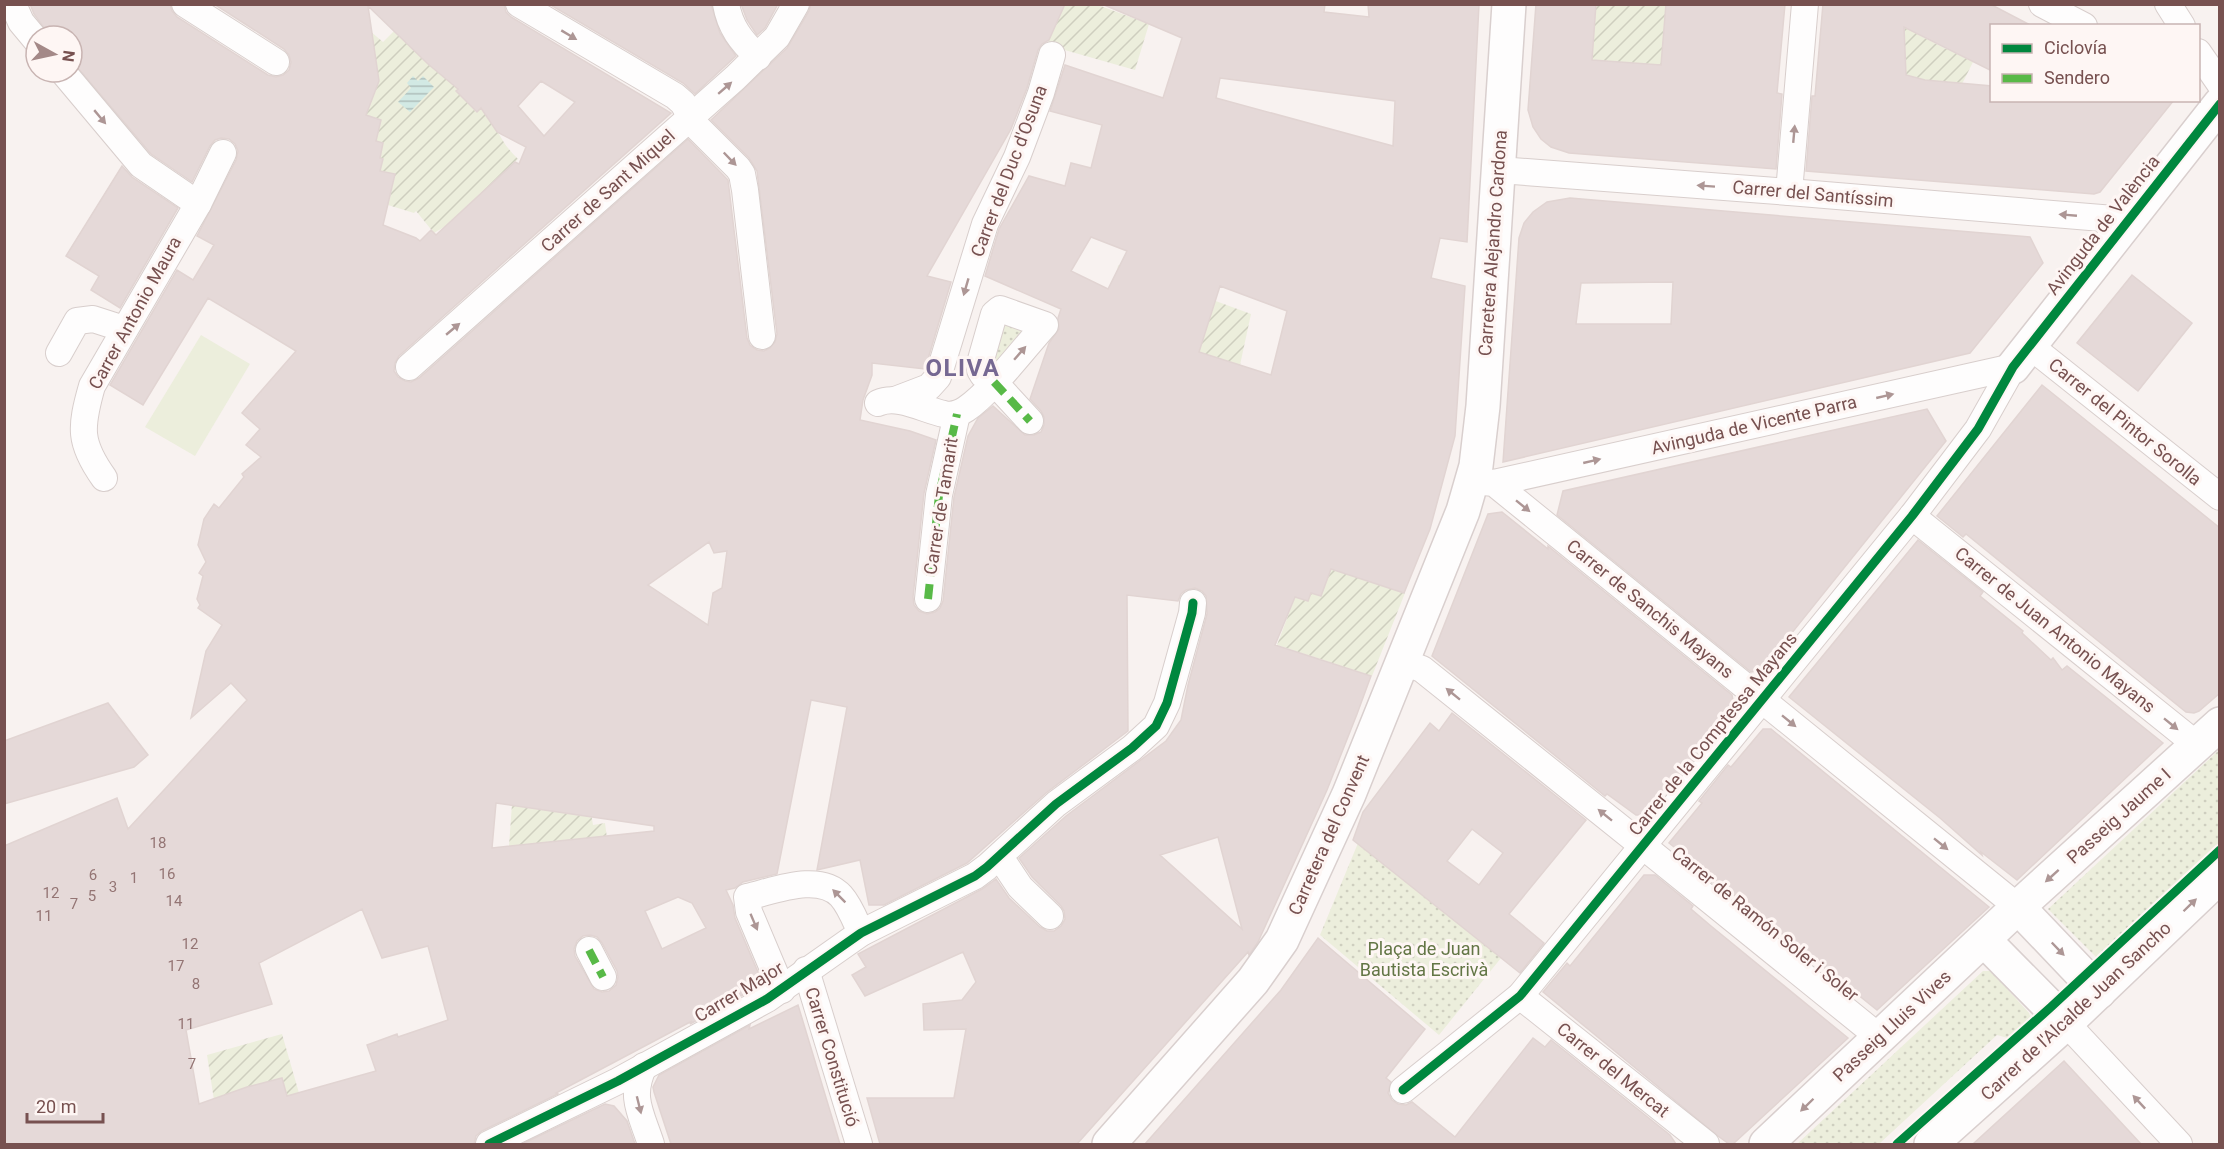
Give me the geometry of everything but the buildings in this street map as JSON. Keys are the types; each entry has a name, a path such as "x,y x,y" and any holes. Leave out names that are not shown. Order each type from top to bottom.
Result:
{"street":[{"path":"14,4 24,26"},
{"path":"185,4 276,62"},
{"path":"519,4 675,96 683,103 696,126 733,162 742,174 762,336"},
{"path":"726,4 735,31 758,57"},
{"name":"Carrer de Sant Miquel","path":"409,367 758,57 777,37 796,4"},
{"name":"Carretera Alejandro Cardona","path":"1484,482 1480,438 1509,4"},
{"path":"1789,192 1805,4"},
{"path":"2043,4 2080,24"},
{"path":"2200,54 2220,84"},
{"name":"Carrer del Duc d'Osuna","path":"957,414 947,415 886,402 929,387 938,377 985,224 1017,158 1052,56"},
{"path":"2200,82 2220,92"},
{"path":"73,84 141,165 198,204"},
{"name":"Avinguda de València","path":"2022,357 2220,104"},
{"name":"Carrer Antonio Maura","path":"104,478 89,457 84,439 84,421 92,386 198,204 223,153"},
{"name":"Carrer del Santíssim","path":"1498,170 2127,220"},
{"path":"59,353 77,321 93,319 124,329"},
{"name":"Avinguda de Vicente Parra","path":"1484,482 2022,357"},
{"name":"Carrer del Pintor Sorolla","path":"2022,357 2220,497"},
{"name":"Carrer de la Comptessa Mayans","path":"1403,1090 1520,996 1912,516 1978,429 2022,357"},
{"path":"957,414 967,408 994,382 1030,421"},
{"name":"Carrer de Tamarit","path":"928,599 939,495 957,414"},
{"name":"Carretera del Convent","path":"1109,1144 1253,981 1282,940 1327,844 1463,511 1484,482"},
{"name":"Carrer de Sanchis Mayans","path":"1484,482 1762,699 2018,907"},
{"name":"Carrer de Juan Antonio Mayans","path":"1912,516 2208,734"},
{"name":"Carrer Major","path":"489,1144 511,1136 782,990 806,970 861,933 975,876 1000,857 1056,804 1132,748 1148,734 1162,716 1192,614 1193,603"},
{"name":"Carrer de Ramón Soler i Soler","path":"1402,662 1422,669 1879,1037"},
{"name":"Passeig Jaume I","path":"2018,907 2208,734"},
{"path":"1000,857 1020,887 1050,916"},
{"name":"Carrer de l'Alcalde Juan Sancho","path":"1931,1144 2066,1023 2220,876"},
{"path":"782,990 750,912 747,897 809,885 826,887 842,897 861,933"},
{"path":"2018,907 2098,992"},
{"name":"Passeig Lluis Vives","path":"1766,1144 2018,907"},
{"path":"1984,940 2066,1023 2179,1144"},
{"path":"589,950 603,977"},
{"name":"Carrer Constitució","path":"806,970 859,1144"},
{"name":"Carrer del Mercat","path":"1520,996 1706,1144"},
{"path":"644,1066 638,1080 636,1100 651,1144"}],"green space":[{"path":"1063,4 1098,5 1149,24 1135,70 1047,45"},
{"path":"1595,5 1666,5 1696,52 1661,65 1590,60"},
{"path":"1908,21 1925,22 1919,35 1946,49 1972,31 1960,55 1973,62 1959,90 1906,78 1904,30"},
{"path":"370,31 383,42 394,31 442,75 468,80 456,91 476,112 487,102 498,133 518,159 449,224 434,233 416,211 414,213 388,205 395,175 380,171 383,143 376,141 381,120 366,115 378,73 376,59 369,54"},
{"path":"1118,265 1251,314 1240,365 1179,346 1117,272"},
{"path":"995,315 1043,325 984,374"},
{"path":"201,335 250,364 195,456 145,427"},
{"path":"1332,566 1405,593 1372,676 1277,645 1295,597 1308,601 1311,593 1321,596"},
{"path":"2219,750 2219,847 2099,960 2048,909"},
{"path":"512,804 545,810 590,807 593,825 605,823 607,838 509,846"},
{"name":"Plaça de Juan Bautista Escrivà","path":"1358,843 1501,958 1439,1035 1320,935"},
{"path":"1983,971 1991,971 2029,1013 2032,1021 2030,1025 2015,1040 1997,1035 1879,1144 1797,1144"},
{"path":"282,1034 299,1093 287,1096 282,1078 214,1100 207,1055"}],"water":[{"path":"413,76 418,81 423,76 434,87 410,112 398,102 411,88 407,83"}],"marked path":[{"path":"994,382 1030,421"},
{"path":"928,599 939,495 957,414"},
{"path":"589,950 603,977"}],"cycle path":[{"path":"1403,1090 1520,996 1912,516 1978,429 2013,367 2220,104"},
{"path":"489,1144 618,1081 767,999 861,933 975,876 987,867 1056,804 1132,748 1156,726 1167,703 1193,603"},
{"path":"1897,1144 2051,1007 2220,850"}],"district":[{"name":"OLIVA","path":"963,368"}]}
